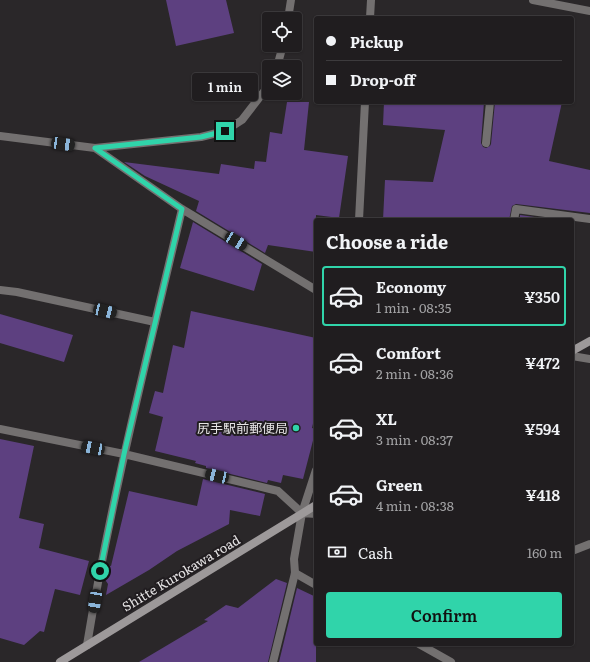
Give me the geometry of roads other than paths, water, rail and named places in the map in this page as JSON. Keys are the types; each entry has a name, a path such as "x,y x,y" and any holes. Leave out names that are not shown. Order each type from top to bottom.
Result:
{"main road":[{"path":"574,350 590,341"},
{"name":"Shitte Kurokawa road","path":"60,662 314,506"}],"street":[{"path":"289,12 291,0"},
{"path":"370,16 371,0"},
{"path":"533,0 590,11"},
{"path":"0,136 95,148 201,137 225,131 242,120 262,94"},
{"path":"359,218 366,104"},
{"path":"486,143 490,104"},
{"path":"95,148 182,209 314,289"},
{"path":"87,645 124,454 182,209"},
{"path":"514,218 516,209 590,219"},
{"path":"0,290 17,292 155,322"},
{"path":"574,356 590,359"},
{"path":"0,429 124,454 278,491 302,513 314,514"},
{"path":"273,662 295,573 294,560 302,513 314,476"},
{"path":"574,550 590,544"},
{"path":"295,573 314,584"},
{"path":"423,646 451,662"}],"place":[{"name":"尻手駅前郵便局","path":"296,428"}]}
